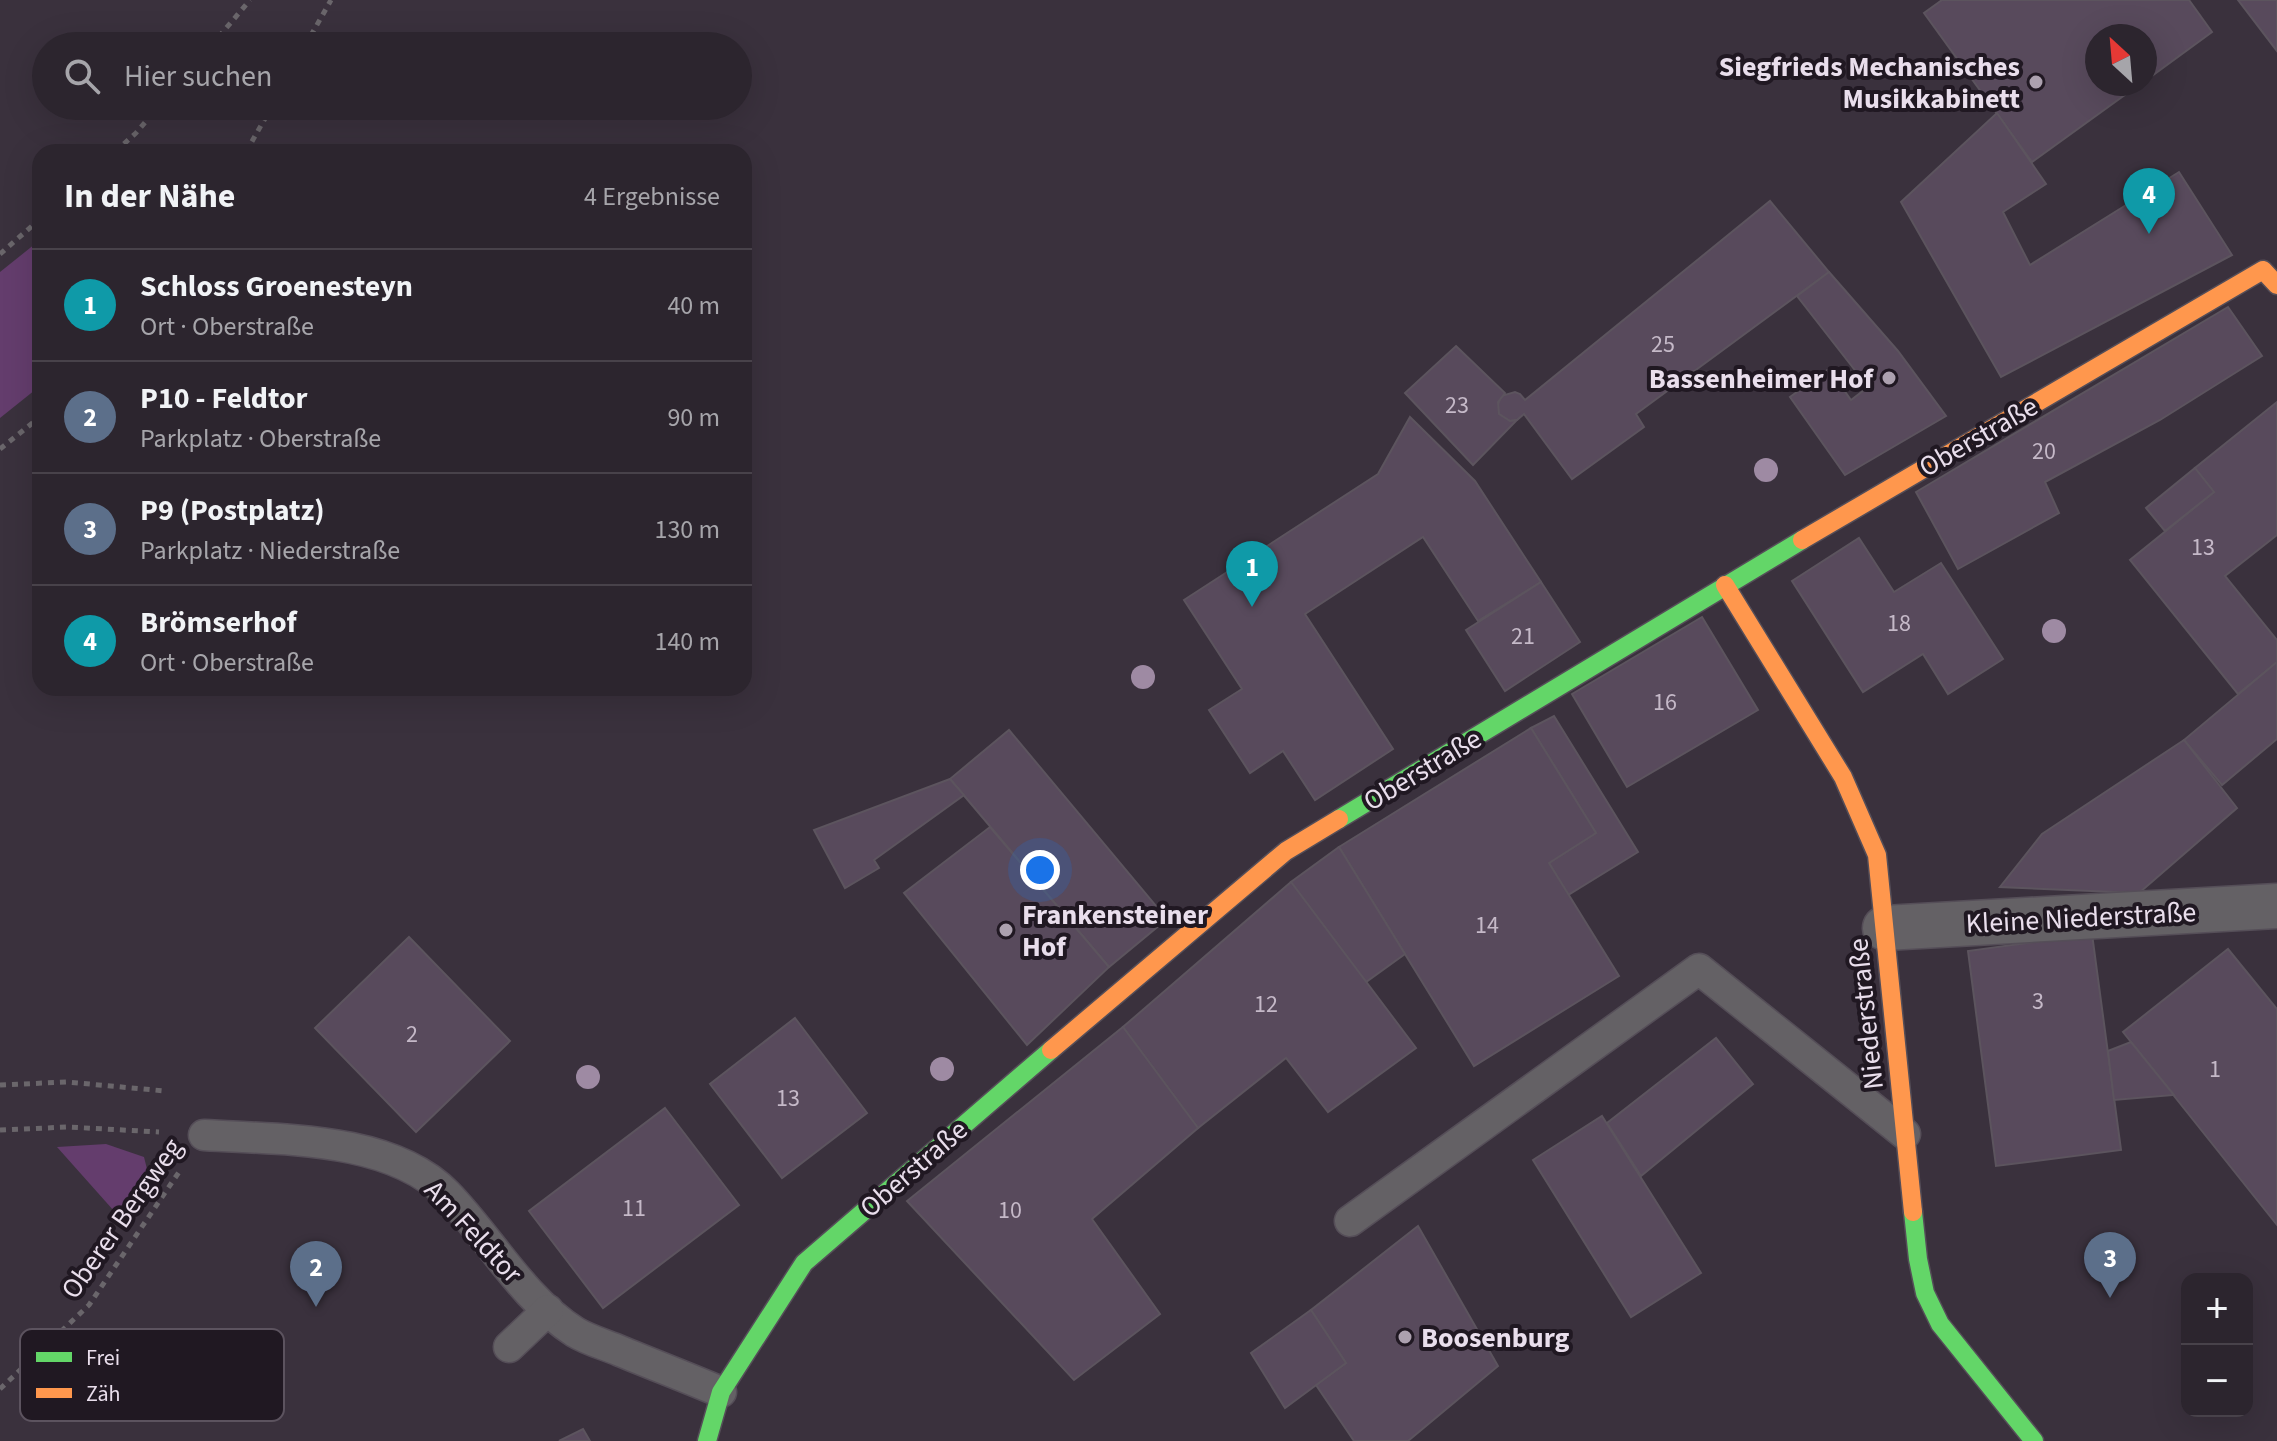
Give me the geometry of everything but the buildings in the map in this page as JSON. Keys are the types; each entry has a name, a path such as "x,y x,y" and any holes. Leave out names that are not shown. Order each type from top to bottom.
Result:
{"street":[{"name":"Oberstraße","path":"707,1441 721,1392 804,1263 1286,851 1725,585 2272,270"},
{"name":"Niederstraße","path":"1725,585 1843,777 1877,855 1918,1259 1925,1293 1940,1324 2034,1441"},
{"name":"Kleine Niederstraße","path":"1885,928 2277,906"}],"lane":[{"path":"1350,1221 1699,969 1905,1134"},
{"name":"Am Feldtor","path":"204,1135 301,1141 373,1153 414,1169 445,1192 548,1310 576,1333 721,1392"},
{"path":"509,1347 548,1310"}],"path":[{"path":"223,32 250,0"},
{"path":"313,32 331,0"},
{"path":"124,144 147,120"},
{"path":"251,144 264,120"},
{"path":"0,254 32,226"},
{"path":"0,449 32,423"},
{"path":"0,1085 67,1082 165,1091"},
{"path":"0,1130 68,1127 204,1135"},
{"name":"Oberer Bergweg","path":"64,1329 89,1305 204,1135"},
{"name":"Oberer Bergweg","path":"0,1389 20,1370"}],"shaded area":[{"path":"32,246 32,392 0,418 0,272"},
{"path":"106,1144 144,1157 148,1173 127,1201 114,1211 57,1147"}],"traffic: fast":[{"path":"1339,819 1802,540"},
{"path":"707,1441 721,1392 804,1263 1051,1050"},
{"path":"1913,1212 1925,1293 1940,1324 2034,1441"}],"traffic: slow":[{"path":"1802,540 2263,270 2277,285"},
{"path":"1725,585 1843,777 1877,855 1913,1212"},
{"path":"1051,1050 1286,851 1339,819"}],"place":[{"name":"Siegfrieds Mechanisches Musikkabinett","path":"2036,82"},
{"name":"Brömserhof","path":"2149,234"},
{"name":"Bassenheimer Hof","path":"1889,378"},
{"name":"Schloss Groenesteyn","path":"1252,607"},
{"name":"Frankensteiner Hof","path":"1006,930"},
{"name":"P9 (Postplatz)","path":"2110,1298"},
{"name":"P10 - Feldtor","path":"316,1307"},
{"name":"Boosenburg","path":"1405,1337"}]}
